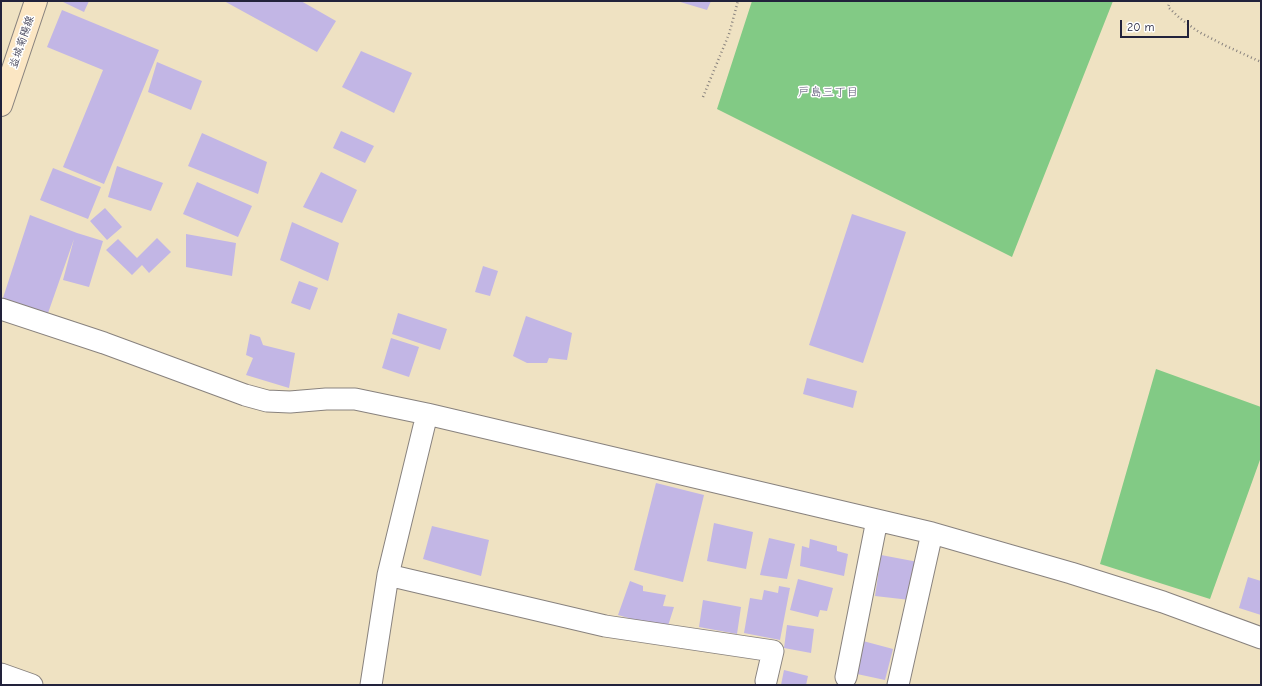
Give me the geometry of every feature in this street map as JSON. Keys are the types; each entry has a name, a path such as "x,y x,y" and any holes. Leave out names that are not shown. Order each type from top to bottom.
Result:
{"main road":[{"name":"益城菊陽線","path":"1,105 36,1"}],"street":[{"path":"1,309 104,343 245,395 267,401 290,402 340,398 355,399 427,414 932,533 1071,573 1156,600 1261,638"},
{"path":"371,685 388,575 427,414"},
{"path":"846,677 877,520"},
{"path":"898,685 932,533"},
{"path":"388,575 605,626 774,651 766,681"},
{"path":"1,674 32,685"}],"path":[{"path":"703,97 729,34 738,1"},
{"path":"1170,1 1168,7 1182,20 1199,32 1261,62"}],"green space":[{"path":"752,1 1113,1 1012,257 717,109"},
{"path":"1156,369 1261,407 1261,457 1210,599 1100,564"}],"building":[{"path":"61,1 89,1 84,12"},
{"path":"224,1 301,1 336,21 317,52"},
{"path":"677,1 711,1 707,10"},
{"path":"62,10 159,50 104,184 63,167 103,70 47,47"},
{"path":"361,51 412,73 394,113 342,87"},
{"path":"157,62 202,81 191,110 148,92"},
{"path":"341,131 374,146 365,163 333,148"},
{"path":"202,133 267,162 258,194 188,166"},
{"path":"117,166 163,183 151,211 108,197"},
{"path":"53,168 101,187 88,219 40,200"},
{"path":"321,172 357,190 342,223 303,207"},
{"path":"197,182 252,206 238,237 183,214"},
{"path":"105,208 122,227 107,240 90,221"},
{"path":"852,214 906,232 863,363 809,345"},
{"path":"30,215 103,241 89,287 63,280 74,239 47,316 2,301"},
{"path":"292,222 339,243 328,281 280,260"},
{"path":"186,234 236,243 232,276 186,267"},
{"path":"157,238 171,252 149,273 142,265 132,275 106,250 118,239 137,258"},
{"path":"483,266 498,271 490,296 475,292"},
{"path":"299,281 318,288 310,310 291,303"},
{"path":"398,313 447,329 440,350 392,334"},
{"path":"526,316 572,333 567,360 549,358 547,363 527,363 513,356"},
{"path":"250,334 260,337 263,345 295,353 289,388 246,375 253,358 246,355"},
{"path":"391,338 419,347 409,377 382,368"},
{"path":"807,378 857,391 853,408 803,394"},
{"path":"656,483 704,495 683,582 634,570"},
{"path":"714,523 753,532 746,569 707,561"},
{"path":"432,526 489,540 481,576 423,559"},
{"path":"769,538 795,544 787,579 760,575"},
{"path":"810,539 837,546 837,551 848,554 844,576 800,566 802,546 809,548"},
{"path":"881,555 918,562 910,600 875,596"},
{"path":"1248,577 1261,581 1261,615 1239,608"},
{"path":"798,579 833,588 827,611 820,610 818,617 790,610"},
{"path":"630,581 643,586 643,591 666,595 663,606 674,607 667,629 618,615"},
{"path":"779,586 790,588 780,640 744,633 750,598 762,600 764,590 778,593"},
{"path":"703,600 741,607 737,634 699,627"},
{"path":"787,625 814,629 811,653 784,648"},
{"path":"863,641 893,649 885,680 857,674"},
{"path":"784,670 808,676 806,685 781,685"}],"district":[{"name":"戸島三丁目","path":"828,93"}]}
